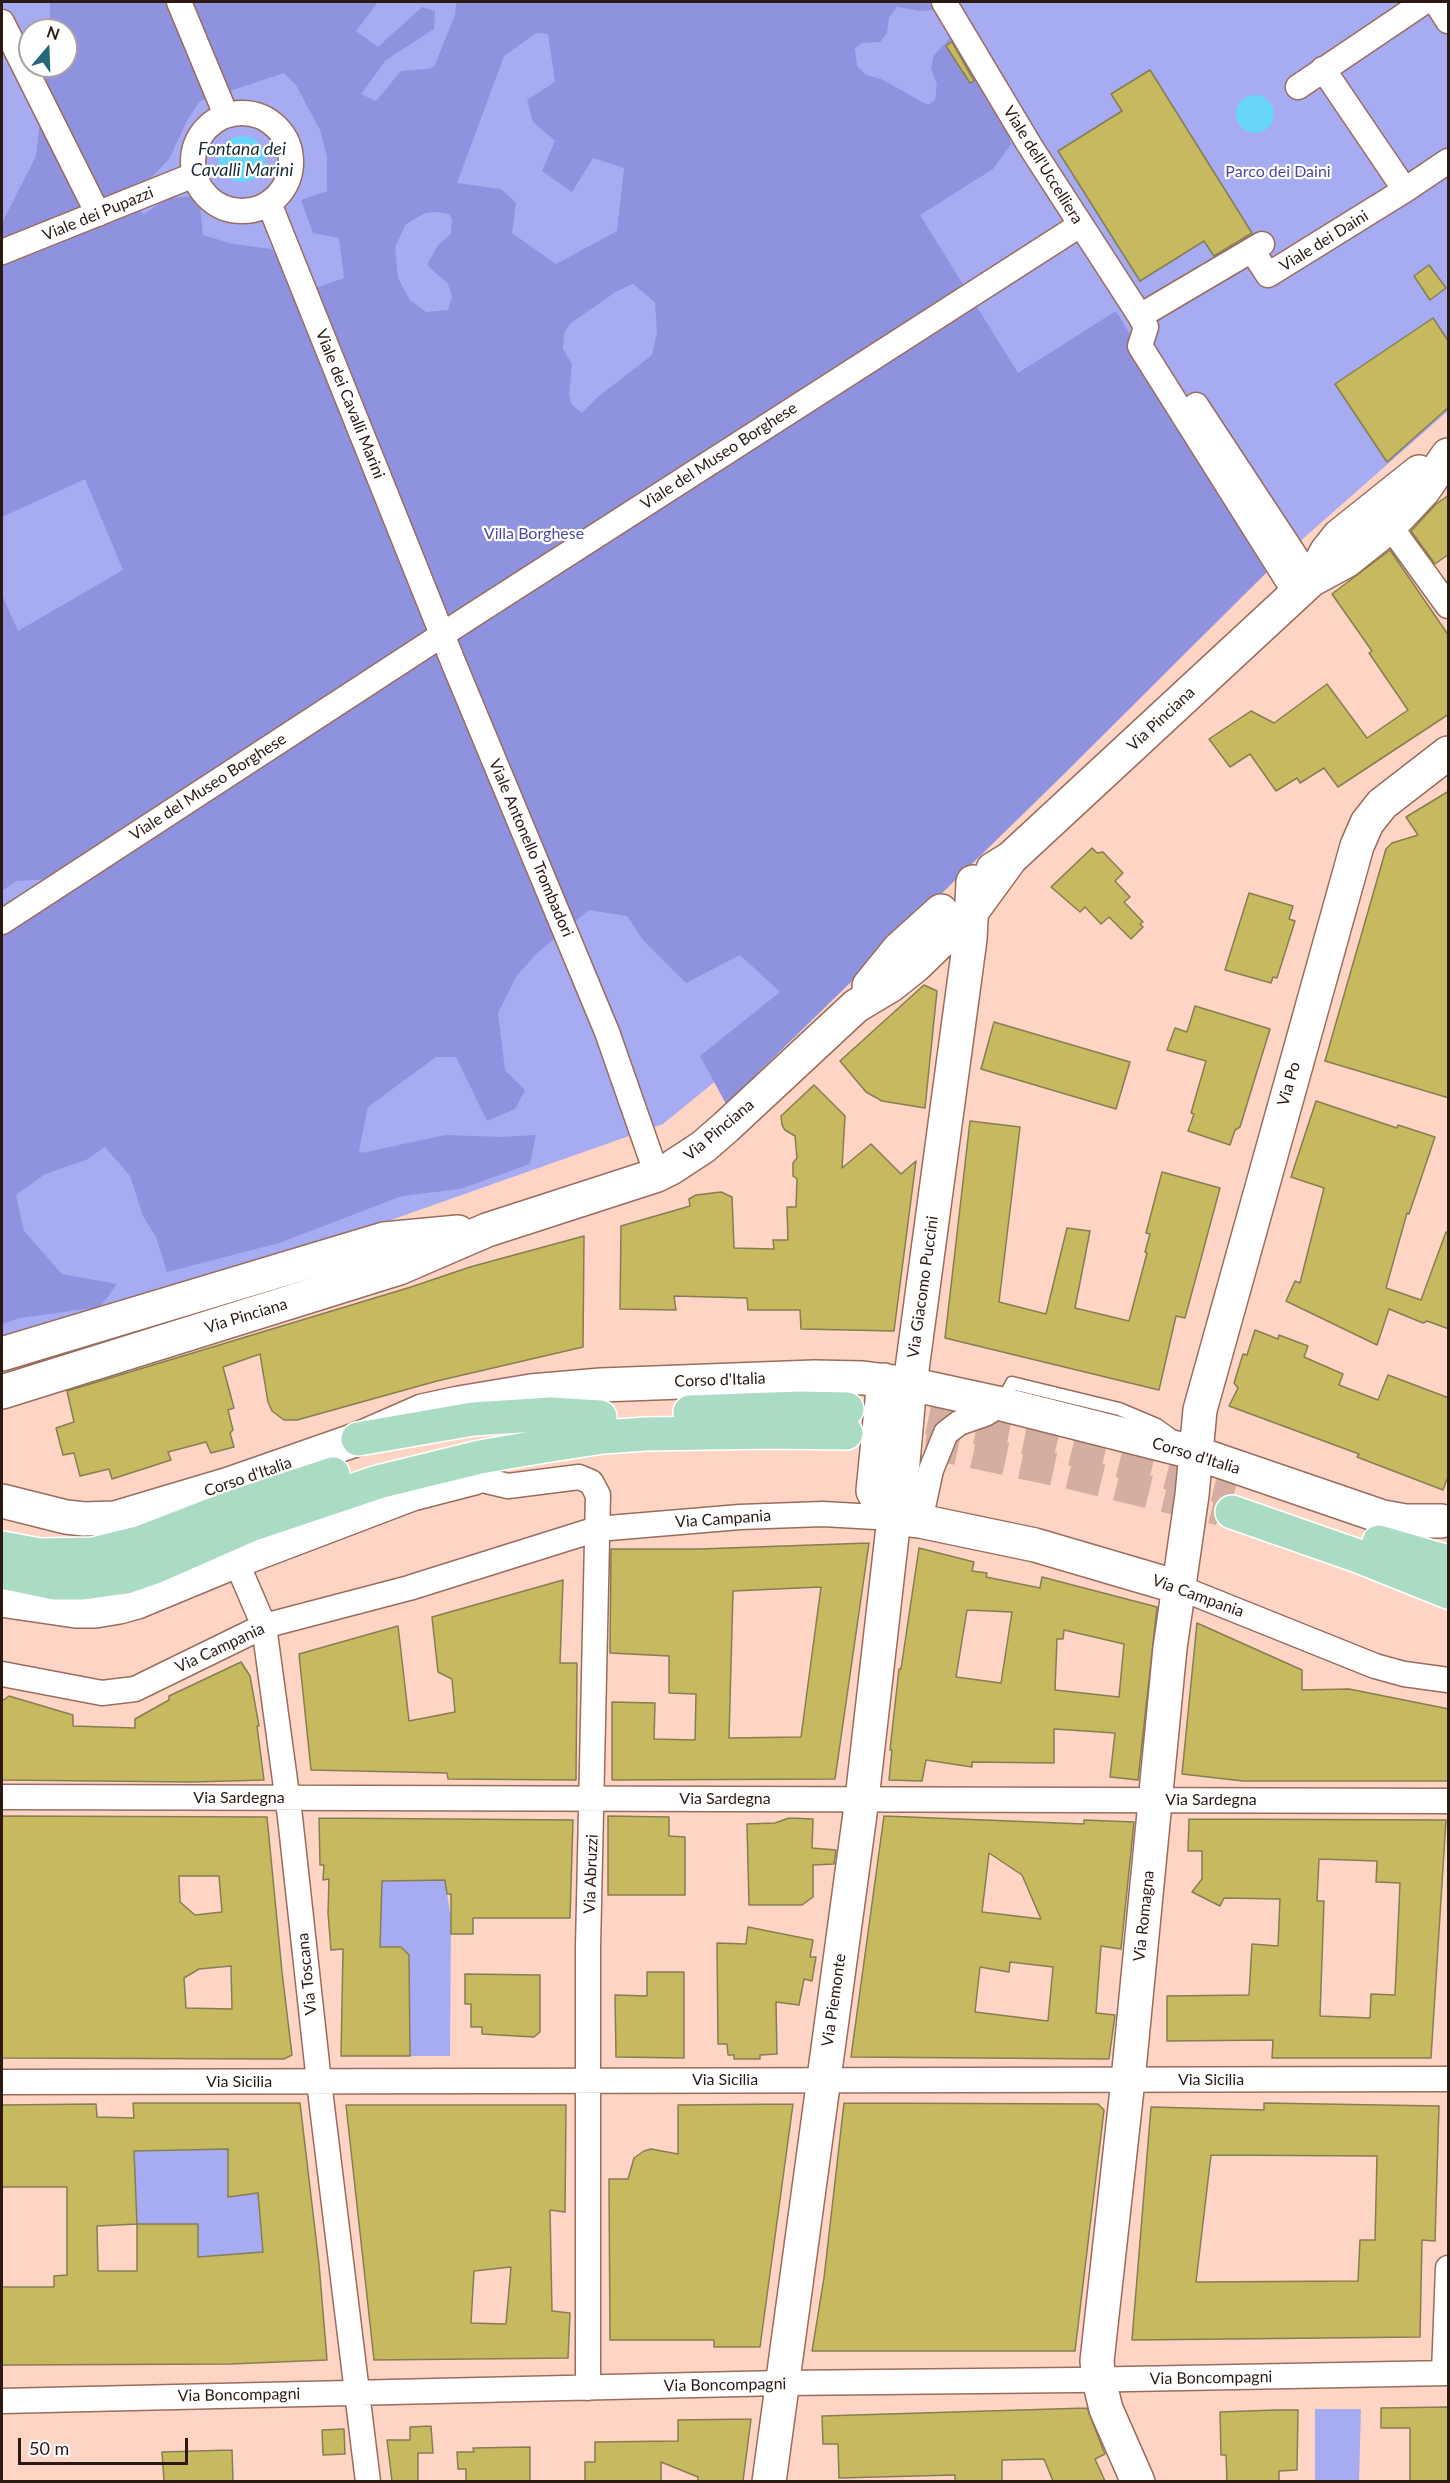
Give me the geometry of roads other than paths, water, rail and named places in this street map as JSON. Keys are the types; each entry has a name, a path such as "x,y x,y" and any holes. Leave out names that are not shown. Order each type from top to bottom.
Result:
{"main road":[{"name":"Corso d'Italia","path":"2,1548 39,1555 76,1556 123,1546 158,1536 230,1508 387,1457 485,1434 600,1417 754,1409 846,1421 772,1432 603,1437 480,1457 378,1482 253,1524 154,1568 126,1577 83,1583 55,1583 2,1572"},
{"path":"358,1439 472,1419 551,1414 600,1417"},
{"path":"474,1478 690,1434"},
{"path":"288,1514 412,1494"},
{"name":"Corso d'Italia","path":"1449,1569 1294,1509 1234,1501 1358,1556 1449,1592"},
{"path":"2,1525 74,1542 123,1546"},
{"path":"1379,1542 1449,1562"}],"street":[{"path":"179,2 226,115"},
{"name":"Viale dell'Uccelliera","path":"944,2 1030,146 1143,322 1303,587"},
{"path":"1298,87 1424,2"},
{"path":"1436,2 1449,21"},
{"path":"2,22 98,214"},
{"path":"1323,69 1405,190"},
{"path":"239,112 263,117 274,124 289,146 290,177 285,188 269,203 253,210 231,210 211,200 198,185 194,176 193,155 196,144 209,125 226,115 239,112"},
{"name":"Viale dei Daini","path":"1143,322 1257,247 1268,275 1449,161"},
{"name":"Viale dei Pupazzi","path":"2,252 194,176"},
{"name":"Viale dei Cavalli Marini","path":"269,203 442,634"},
{"name":"Viale del Museo Borghese","path":"2,922 442,634 1080,225"},
{"name":"Via Pinciana","path":"1303,587 1339,536 1437,462"},
{"name":"Via Pinciana","path":"2,1392 399,1268 487,1230 657,1175 682,1162 703,1147 856,1006 899,979 973,896 1011,858 1303,587 1346,561 1390,526 1423,491 1437,462"},
{"path":"1390,526 1449,606"},
{"name":"Viale Antonello Trombadori","path":"442,634 607,1032 657,1175"},
{"name":"Via Po","path":"1197,1442 1200,1410 1208,1376 1357,846 1368,823 1382,804 1449,753"},
{"name":"Via Giacomo Puccini","path":"907,1520 897,1382 973,896"},
{"name":"Via Pinciana","path":"2,1354 384,1239 487,1230"},
{"name":"Corso d'Italia","path":"2,1501 66,1517 115,1518 229,1485 358,1439 422,1411 531,1391 601,1385 814,1377 897,1382 1197,1442 1445,1519"},
{"path":"907,1520 946,1433 959,1423 986,1414 1002,1404"},
{"name":"Via Romagna","path":"1138,2481 1106,2409 1097,2361 1178,1587 1192,1495 1197,1442"},
{"name":"Via Abruzzi","path":"474,1478 507,1486 574,1477 591,1482 598,1491 588,1947 588,2388"},
{"path":"2,1600 52,1609 106,1609 137,1602 236,1561 412,1494 474,1478"},
{"name":"Via Campania","path":"2,1674 102,1692 135,1689 264,1626 409,1588 597,1529 740,1517 824,1514 907,1520 1035,1545 1178,1587 1375,1666 1404,1674 1449,1680"},
{"name":"Via Piemonte","path":"769,2481 862,1799 907,1520"},
{"name":"Via Toscana","path":"236,1561 264,1626 287,1798 368,2481"},
{"name":"Via Sardegna","path":"2,1797 1449,1801"},
{"name":"Via Sicilia","path":"2,2082 1449,2079"},
{"path":"1446,2373 1449,2268"},
{"name":"Via Boncompagni","path":"2,2401 782,2383 1446,2373"}],"water":[{"path":"1255,95 1268,101 1274,114 1268,127 1255,133 1242,127 1236,114 1242,101"},
{"name":"Fontana dei Cavalli Marini","path":"242,136 258,143 265,159 258,175 242,182 226,175 219,159 226,143"}],"tunnel":[{"path":"880,1411 918,1416 1035,1440 1235,1490"},
{"path":"877,1436 927,1442 1067,1472 1220,1509"}],"park label":[{"name":"Parco dei Daini","path":"1278,172"},
{"name":"Villa Borghese","path":"534,534"}]}
